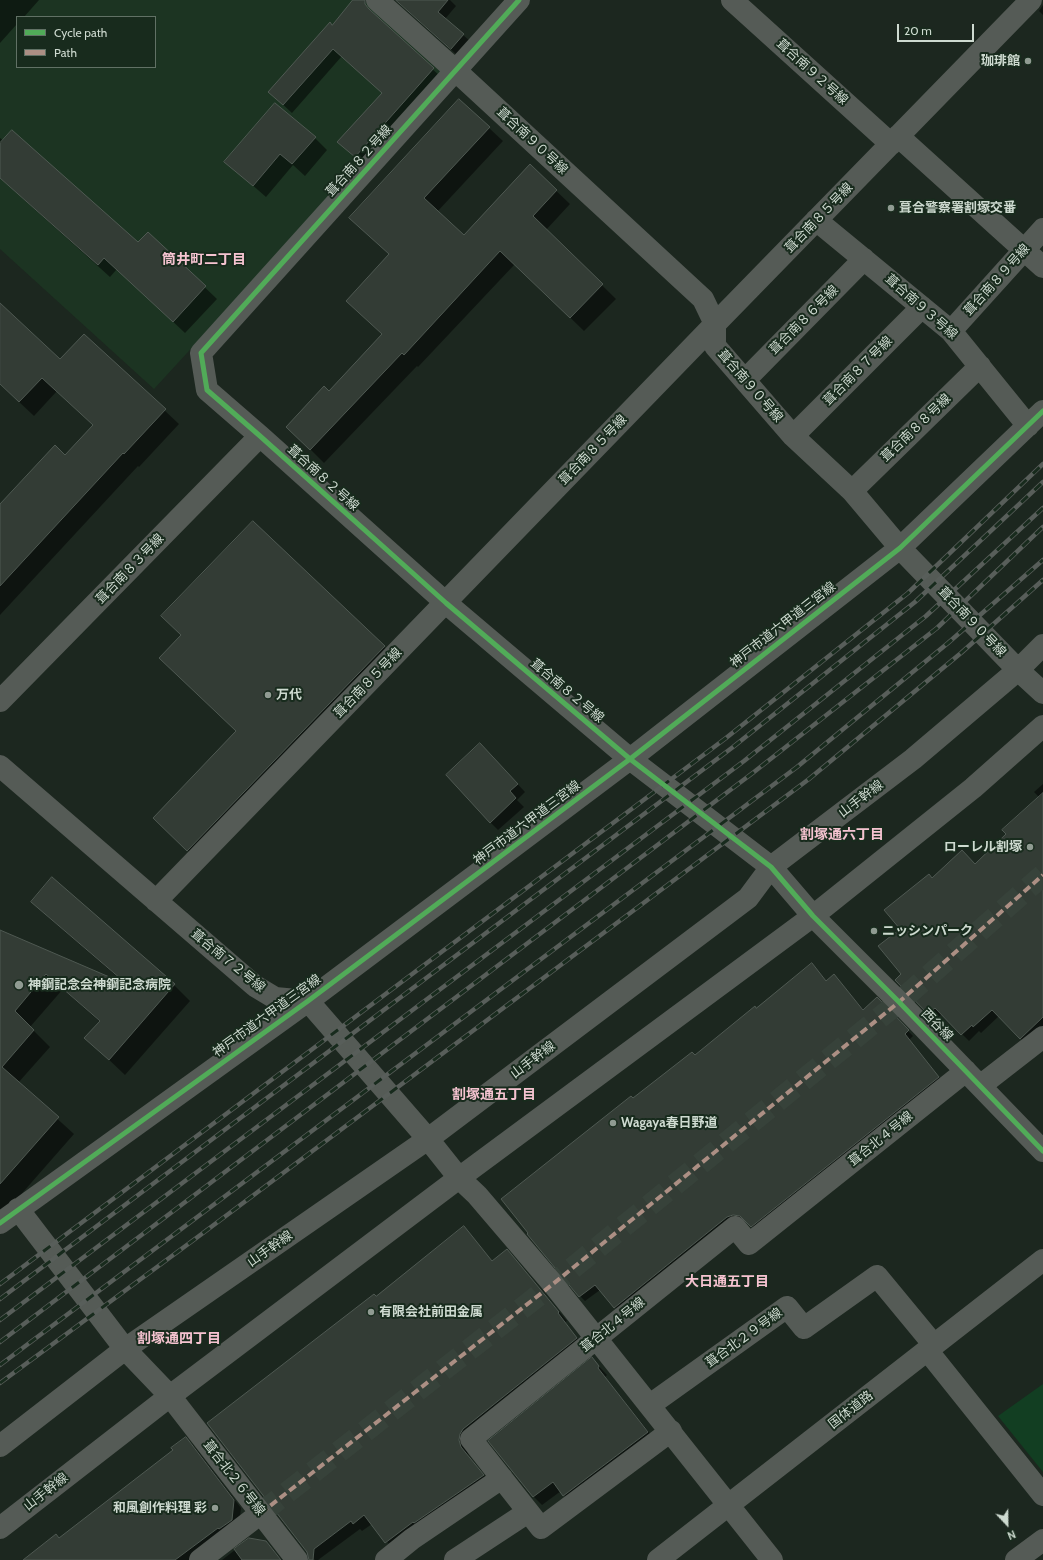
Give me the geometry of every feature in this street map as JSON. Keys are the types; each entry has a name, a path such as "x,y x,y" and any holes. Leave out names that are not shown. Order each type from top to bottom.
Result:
{"street":[{"name":"葺合南９０号線","path":"377,0 456,70 703,299 715,324 715,346 794,436 852,491 900,548 1018,670 1043,693"},
{"name":"葺合南８２号線","path":"519,0 201,353 207,390 446,603 630,758 771,867 813,916"},
{"name":"葺合南９２号線","path":"732,0 1043,267"},
{"name":"葺合南８５号線","path":"156,901 816,220 1032,0"},
{"name":"葺合南９３号線","path":"816,220 951,330 980,366 1036,418"},
{"name":"葺合南８９号線","path":"951,330 1043,229"},
{"name":"葺合南８６号線","path":"745,380 864,259"},
{"name":"葺合南８７号線","path":"794,436 922,307"},
{"name":"葺合南８８号線","path":"852,491 980,366"},
{"name":"神戸市道六甲道三宮線","path":"0,1223 308,1001 630,758 900,548 1036,418"},
{"name":"葺合南８３号線","path":"0,701 260,436"},
{"name":"山手幹線","path":"0,1446 125,1349 428,1139 748,898 771,867 913,760 1018,670 1043,645"},
{"name":"山手幹線","path":"0,1528 170,1396 458,1178 813,916 973,788 1043,726"},
{"name":"葺合南７２号線","path":"0,766 255,986 275,998 308,1001"},
{"name":"西谷線","path":"813,916 1043,1151"},
{"path":"308,1001 428,1139 458,1178 477,1195 553,1284 730,1505 772,1560"},
{"name":"葺合北４号線","path":"670,1431 541,1528 471,1439 735,1227 749,1244 973,1079 1043,1037"},
{"name":"葺合北２６号線","path":"18,1209 125,1349 170,1396 297,1560"},
{"name":"国体道路","path":"658,1560 1043,1260"},
{"name":"葺合北２９号線","path":"650,1405 787,1307 804,1328 877,1276 1043,1495"},
{"path":"386,1560 412,1539 502,1478"},
{"path":"455,1560 528,1512"},
{"path":"200,1560 261,1513"},
{"path":"1016,1560 1043,1540"}],"shaded area":[{"path":"0,0 363,0 444,73 154,389 0,249"},
{"path":"1043,1384 1043,1472 998,1416"}],"building":[{"path":"353,0 365,0 365,4 369,9 434,68 355,157 337,142 382,93 333,49 283,105 268,92 330,22 332,25"},
{"path":"396,0 448,0 438,12 464,34 451,49"},
{"path":"459,99 490,127 424,198 464,235 530,164 557,190 533,216 603,284 570,318 500,251 404,355 402,353 310,450 286,427 324,386 329,391 382,334 346,301 389,254 349,218"},
{"path":"275,103 316,137 292,164 280,154 253,186 224,162"},
{"path":"12,130 138,242 148,232 206,286 173,322 104,258 98,265 0,178 0,143"},
{"path":"0,303 60,359 84,334 166,409 124,454 123,453 0,586 0,504 55,445 65,455 93,425 42,378 19,402 0,384"},
{"name":"万代","path":"253,521 385,646 187,851 153,818 236,731 159,658 181,635 161,616"},
{"path":"480,743 518,784 510,791 516,798 490,823 446,775"},
{"path":"1043,793 1043,1017 1020,1039 992,1010 973,1027 972,1025 961,1035 935,1008 928,1014 895,980 901,974 878,946 900,929 884,910 929,874 932,878 962,850 975,864 1006,834 1002,830"},
{"path":"52,877 175,984 109,1060 84,1038 100,1021 46,974 15,1011 34,1030 2,1067 59,1117 0,1184 0,930 128,985 31,902"},
{"path":"812,963 826,981 834,974 863,1010 877,997 909,1030 905,1034 939,1077 751,1227 740,1216 733,1215 727,1217 614,1308 595,1285 579,1297 527,1234 528,1233 501,1199 631,1096 633,1098 692,1052 695,1055 755,1006 756,1008"},
{"path":"464,1226 492,1261 507,1249 559,1312 558,1313 577,1338 463,1429 459,1440 461,1447 484,1475 414,1523 413,1522 385,1543 364,1515 353,1524 351,1521 314,1549 313,1560 309,1560 307,1552 207,1423 374,1294 376,1296"},
{"path":"592,1357 599,1366 598,1368 648,1432 563,1496 553,1482 533,1497 488,1441"},
{"path":"186,1437 234,1500 232,1520 219,1529 218,1528 175,1560 23,1560 56,1534 59,1538 173,1450 171,1448"},
{"path":"249,1538 266,1541 281,1560 242,1560 234,1549"}],"tunnel":[{"path":"261,1513 553,1284 899,1002 1043,875"}],"railway":[{"path":"0,1284 726,738 908,593 1043,464"},
{"path":"0,1299 733,747 915,602 1043,482"},
{"path":"0,1320 744,761 926,616 1043,508"},
{"path":"0,1342 754,772 937,628 1043,527"},
{"path":"0,1365 797,767 948,643 1043,560"},
{"path":"0,1383 199,1236 809,779 961,653 1043,580"}],"marked path":[{"path":"261,1513 553,1284 899,1002 1043,875"}],"cycle path":[{"path":"519,0 201,353 207,390 446,603 630,759 771,867 813,916 899,1002 1043,1151"},
{"path":"0,1223 308,1001 630,759 900,548 1043,411"}],"place":[{"name":"珈琲館","path":"1028,61"},
{"name":"葺合警察署割塚交番","path":"891,208"},
{"name":"万代","path":"268,695"},
{"name":"ローレル割塚","path":"1030,847"},
{"name":"ニッシンパーク","path":"874,931"},
{"name":"神鋼記念会神鋼記念病院","path":"19,985"},
{"name":"Wagaya春日野道","path":"613,1123"},
{"name":"有限会社前田金属","path":"371,1312"},
{"name":"和風創作料理 彩","path":"215,1508"}],"district":[{"name":"筒井町二丁目","path":"204,260"},
{"name":"割塚通六丁目","path":"842,835"},
{"name":"割塚通五丁目","path":"494,1095"},
{"name":"大日通五丁目","path":"727,1282"},
{"name":"割塚通四丁目","path":"179,1339"}]}
